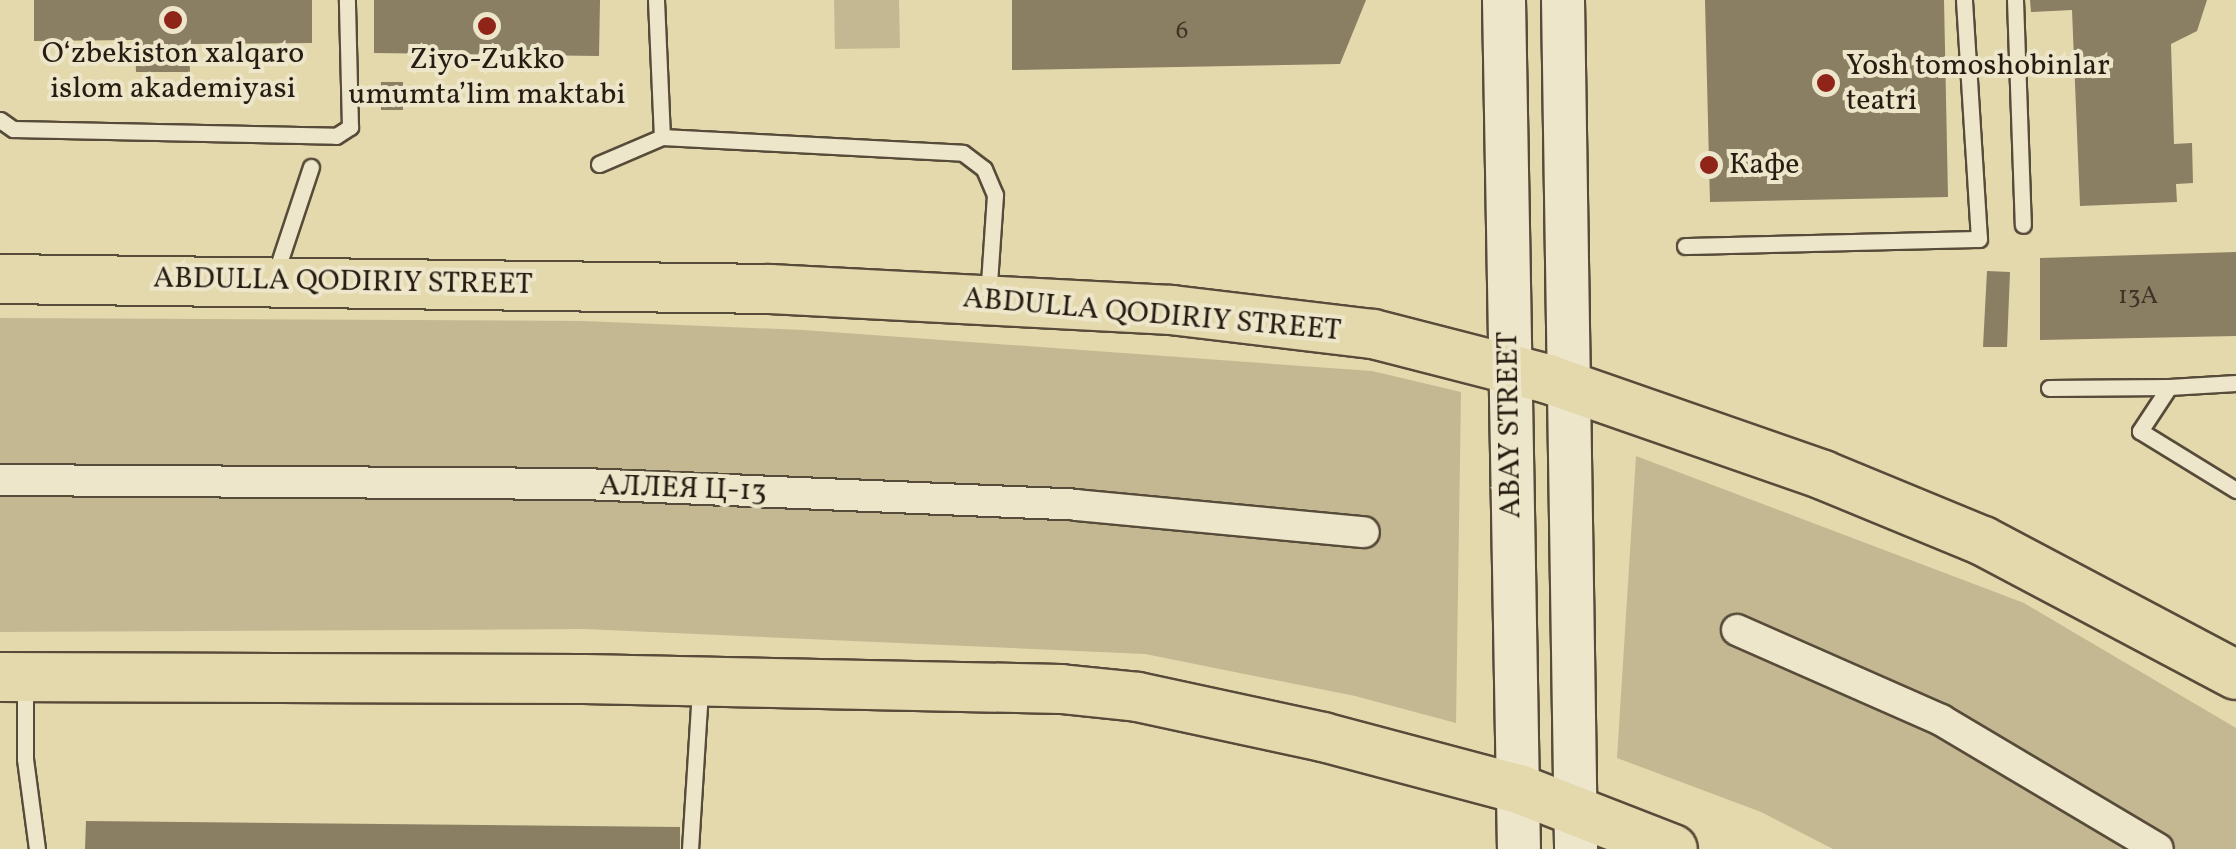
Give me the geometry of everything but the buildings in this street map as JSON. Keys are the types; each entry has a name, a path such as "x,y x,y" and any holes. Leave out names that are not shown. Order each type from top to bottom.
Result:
{"main road":[{"name":"ABAY STREET","path":"1504,0 1519,849"},
{"name":"ABAY STREET","path":"1563,0 1576,830"},
{"name":"ABDULLA QODIRIY STREET","path":"0,278 770,288 1171,310 1373,334 1569,386 1967,534 2236,675"},
{"path":"12,677 700,680 1061,689 1138,697 1519,789 1576,830 1673,849"}],"street":[{"name":"АЛЛЕЯ Ц-13","path":"0,480 624,486 1076,505 1364,532"},
{"path":"1736,630 1940,720 2158,849"}],"lane":[{"path":"0,120 14,130 336,136 350,127 347,0"},
{"path":"656,0 662,137"},
{"path":"1684,246 1978,238 1964,0"},
{"path":"2014,0 2023,225"},
{"path":"599,164 662,137 963,153 984,169 994,195 988,300"},
{"path":"273,282 311,167"},
{"path":"2049,388 2236,383"},
{"path":"2169,387 2140,430 2236,490"},
{"path":"12,677 37,849"},
{"path":"690,849 700,680"}],"shaded area":[{"path":"834,0 899,0 900,48 835,49"},
{"path":"0,318 583,321 803,330 1372,371 1461,392 1456,723 1355,696 1145,654 584,629 0,632"},
{"path":"1636,456 2024,603 2236,728 2236,849 1833,849 1761,812 1617,758"}],"place":[{"name":"Oʻzbekiston xalqaro islom akademiyasi","path":"173,20"},
{"name":"Ziyo-Zukko umumta’lim maktabi","path":"487,26"},
{"name":"Yosh tomoshobinlar teatri","path":"1826,83"},
{"name":"Кафе","path":"1709,165"}]}
